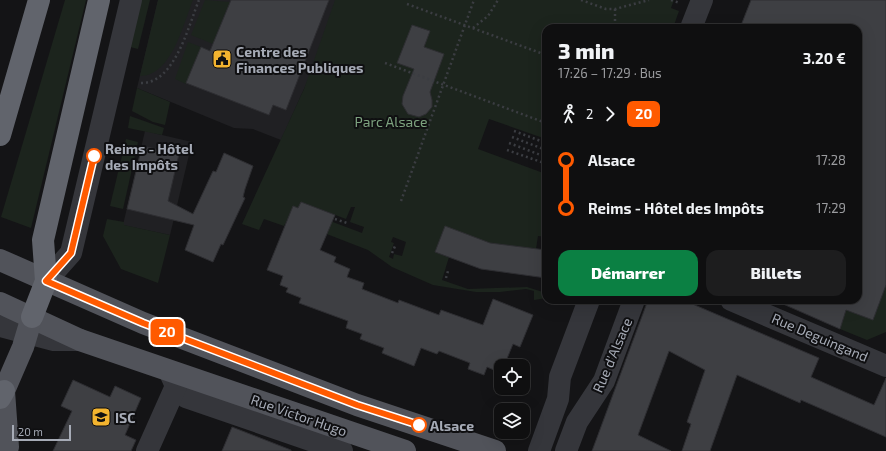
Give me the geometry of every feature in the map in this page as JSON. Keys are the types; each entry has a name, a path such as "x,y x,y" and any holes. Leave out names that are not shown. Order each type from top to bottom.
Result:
{"highway":[{"path":"0,135 39,0"},
{"path":"30,325 46,281 43,240 99,0"}],"main road":[{"name":"Rue Victor Hugo","path":"5,262 143,323 357,405 495,451"},
{"name":"Rue Victor Hugo","path":"0,303 30,325 80,340 181,383 405,451"},
{"path":"6,451 8,446 2,394 30,325"}],"street":[{"path":"46,281 71,253 131,0"},
{"path":"693,24 702,0"},
{"path":"539,451 558,399 560,378 588,304"},
{"name":"Rue d'Alsace","path":"566,451 577,422 604,381 633,304"},
{"name":"Rue Deguingand","path":"740,304 886,366"},
{"path":"0,326 30,325"},
{"path":"147,451 181,383"},
{"path":"163,451 181,383"},
{"path":"181,383 342,451"}],"path":[{"path":"141,83 153,80 160,76 174,61 199,0"},
{"path":"401,201 474,0"},
{"path":"473,28 488,16 498,0"},
{"path":"581,0 606,9 615,9 649,0"},
{"path":"407,4 542,54"},
{"path":"615,9 615,24"},
{"path":"385,63 542,122"},
{"path":"514,131 542,142"},
{"path":"512,137 542,148"},
{"path":"509,143 542,155"},
{"path":"507,150 542,162"},
{"path":"335,219 347,223"},
{"path":"392,253 396,244"},
{"path":"446,278 448,271"}],"shaded area":[{"path":"158,0 344,0 281,140 253,129 234,128 137,88"},
{"path":"145,131 192,142 170,235 123,225"}],"green space":[{"path":"65,0 86,0 31,228 1,217"},
{"path":"141,0 150,0 138,49 130,47"},
{"path":"158,0 193,0 175,47 168,58 160,68 151,74 140,76"},
{"path":"205,0 230,2 213,44 191,35"},
{"name":"Parc Alsace","path":"335,0 674,0 671,8 679,11 674,24 542,24 542,138 489,119 478,149 542,173 542,236 538,236 536,249 490,243 445,227 435,252 449,257 442,280 468,289 527,287 542,292 542,299 534,300 534,291 526,289 500,292 476,292 433,285 392,267 368,250 288,219 284,226 264,219 259,230 242,224 304,89","holes":["301,202 346,219 351,207 355,207 350,222 364,227 362,233 293,207 298,208","393,237 406,242 402,256 394,254 393,259 389,257 394,243 391,242"]},
{"path":"188,42 201,47 186,84 175,79"},
{"path":"137,88 170,102 165,125 153,122 132,111"},
{"path":"130,116 164,128 162,135 128,128"},
{"path":"126,139 138,142 123,209 110,206"},
{"path":"107,219 124,222 124,225 170,235 158,283 121,269 103,236"},
{"path":"886,285 886,332 867,340 840,329 846,310 873,320"}],"building":[{"name":"Centre des Finances Publiques","path":"231,0 329,0 286,110 273,105 269,115 186,83 201,47 210,51"},
{"path":"751,0 886,0 886,285 873,320 846,310 840,329 783,304 862,304 862,24 742,24"},
{"path":"412,25 430,31 424,47 444,54 430,92 432,107 426,114 419,117 408,114 402,104 403,96 414,69 397,63"},
{"path":"142,146 179,154 168,201 193,214 213,171 216,172 224,153 253,166 243,197 245,198 223,245 221,244 213,262 185,250 194,225 127,209"},
{"path":"301,202 335,215 320,250 336,257 334,262 350,269 347,277 364,283 362,289 398,303 399,300 439,315 441,310 483,325 493,299 533,315 520,347 513,344 507,359 494,359 494,370 487,367 484,375 468,369 470,363 439,351 437,354 421,348 414,366 382,353 384,348 360,339 362,334 346,328 348,321 299,303 301,298 286,292 288,288 280,285 283,276 267,270 293,206 298,208"},
{"path":"445,226 490,243 542,250 542,277 481,269 435,252"},
{"path":"647,304 692,304 819,358 811,377 874,405 886,378 886,437 801,400 800,403 737,375 710,451 682,451 691,424 687,422 705,370 669,351 638,435 671,451 592,451"},
{"name":"ISC","path":"73,380 110,397 115,386 141,398 125,435 136,440 131,451 53,451 72,411 61,406"},
{"path":"232,427 291,450 291,451 222,451"}],"bus line":[{"name":"20","path":"94,156 71,253 46,281 143,323 357,405 419,425"}],"place":[{"name":"Centre des Finances Publiques","path":"222,59"},
{"name":"Reims - Hôtel des Impôts","path":"94,156"},
{"name":"ISC","path":"101,417"},
{"name":"Alsace","path":"419,425"}]}
